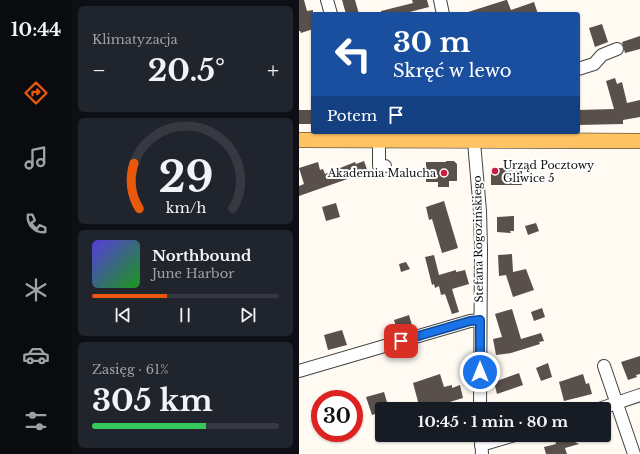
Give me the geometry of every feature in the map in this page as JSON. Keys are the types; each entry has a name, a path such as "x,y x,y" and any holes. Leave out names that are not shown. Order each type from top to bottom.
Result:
{"main road":[{"path":"299,140 379,140 473,137 640,141"}],"street":[{"path":"327,0 330,12"},
{"path":"440,0 443,12"},
{"path":"580,68 593,64 601,54 617,49"},
{"name":"Stefana Rogozińskiego","path":"473,137 479,211 480,402"},
{"path":"379,140 379,166 385,166"},
{"path":"299,371 470,321 480,320"},
{"path":"604,366 634,454"},
{"path":"611,405 640,395"}],"building":[{"path":"299,0 304,0 307,11 313,10 313,12 311,12 311,30 301,33 299,31"},
{"path":"342,0 355,0 358,12 345,12"},
{"path":"412,0 427,0 429,7 410,12 381,12 381,11 413,3"},
{"path":"507,0 511,10 534,2 537,12 468,12"},
{"path":"602,24 608,42 595,47 589,28"},
{"path":"640,36 640,49 625,53 622,42"},
{"path":"615,78 617,84 622,82 627,103 640,100 640,117 623,120 623,124 580,125 580,110 614,109 606,81"},
{"path":"299,110 311,110 311,124 299,124"},
{"path":"364,161 369,175 356,179 356,176 299,196 299,186 304,184 299,168 318,162 320,170 323,169 325,174 355,162 356,164"},
{"path":"454,161 457,164 457,181 449,181 449,187 438,187 438,182 426,182 426,162"},
{"path":"494,168 522,168 522,185 491,185 491,171 494,171"},
{"path":"444,201 458,248 442,253 432,219 429,220 426,207"},
{"path":"336,203 340,217 326,221 322,207"},
{"path":"514,216 514,231 510,231 511,233 497,232 497,217"},
{"path":"536,223 539,231 528,235 525,226"},
{"path":"512,254 513,272 526,269 534,290 513,297 506,275 499,276 498,255"},
{"path":"434,255 439,275 456,270 456,272 465,270 469,284 452,289 459,312 452,314 445,294 441,295 439,286 435,288 434,284 432,285 425,257"},
{"path":"406,262 410,269 401,272 399,264"},
{"path":"542,308 545,317 534,321 531,312"},
{"path":"512,309 521,339 541,333 544,341 539,342 540,344 511,353 496,355 493,339 502,337 495,314"},
{"path":"409,315 412,325 397,330 394,320"},
{"path":"342,330 347,345 328,350 324,335"},
{"path":"640,356 640,374 636,375 637,377 628,380 621,362"},
{"path":"548,363 552,377 541,381 536,368"},
{"path":"519,373 523,385 497,394 494,382"},
{"path":"440,374 444,387 452,385 452,388 460,385 463,398 450,402 418,402 413,383"},
{"path":"583,374 586,384 589,383 592,394 564,401 559,382"},
{"path":"384,392 387,402 375,402 375,414 372,415 366,397"},
{"path":"556,442 575,442 579,444 565,448 567,454 546,454 544,447 556,444"}],"place":[{"name":"Urząd Pocztowy Gliwice 5","path":"495,171"},
{"name":"Akademia Malucha","path":"444,173"}],"route":[{"path":"401,341 470,321 480,320 480,372"}]}
